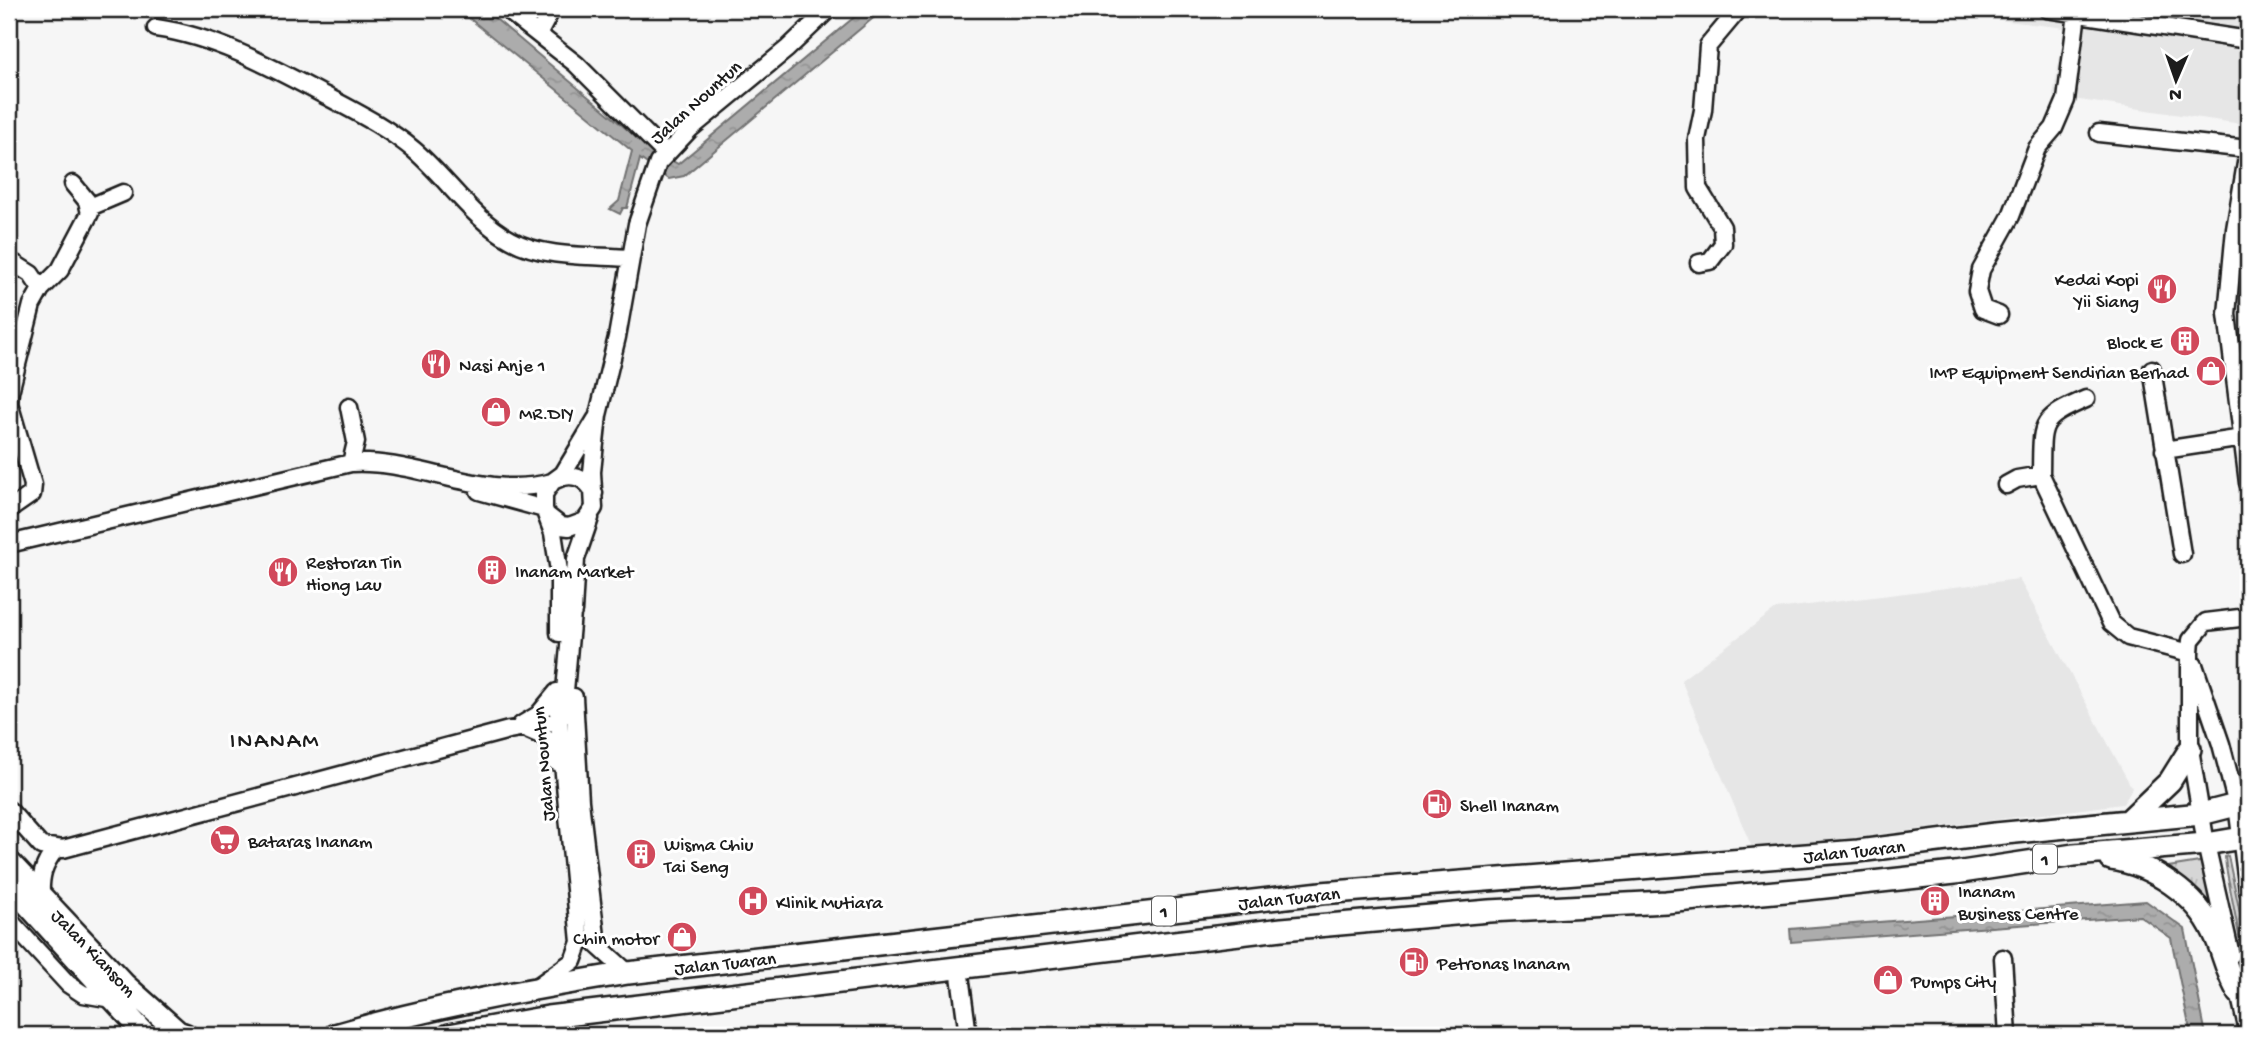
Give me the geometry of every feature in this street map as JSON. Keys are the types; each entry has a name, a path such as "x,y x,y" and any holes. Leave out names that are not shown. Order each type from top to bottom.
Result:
{"main road":[{"path":"2129,820 2170,781 2190,748"},
{"name":"Jalan Tuaran","path":"335,1035 413,1013 628,973 1317,894 1803,856 2201,814 2243,804"},
{"name":"Jalan Tuaran","path":"449,1035 548,1017 1340,923 1807,889 1955,873 2074,855 2206,844 2244,838"},
{"path":"2074,855 2134,862 2150,869 2181,893 2213,930 2229,978 2239,993"},
{"name":"Jalan Kiansom","path":"9,862 124,984 178,1032 186,1035"},
{"name":"Jalan Kiansom","path":"9,884 146,1035"},
{"path":"118,1005 120,1035"}],"street":[{"path":"506,9 576,64 660,148 667,151"},
{"path":"539,33 552,9"},
{"name":"Jalan Nountun","path":"628,973 597,945 575,745 573,602 576,559 591,515 594,493 592,472 598,415 639,215 652,175 667,151 829,9"},
{"path":"1699,263 1710,261 1723,244 1721,227 1698,188 1697,139 1708,46 1739,9"},
{"path":"2047,9 2248,40"},
{"path":"1998,315 1983,309 1977,291 1981,270 2011,216 2036,148 2054,128 2066,100 2077,13"},
{"path":"156,28 187,32 262,62 390,130 416,152 470,208 511,241 544,251 631,258"},
{"path":"2099,133 2248,150 2235,229 2227,314 2248,483"},
{"path":"73,184 90,207"},
{"path":"9,510 32,494 33,485 9,402 32,305 41,289 60,270 90,207 123,193"},
{"path":"9,260 32,274 41,289"},
{"path":"2152,369 2182,554"},
{"path":"2086,399 2056,412 2044,425 2041,475 2111,623 2128,637 2190,653"},
{"path":"349,407 356,442 351,463"},
{"name":"Jalan Nountun","path":"536,988 573,961 580,942 558,721 559,571 544,494 572,460 598,415"},
{"path":"2164,450 2243,438"},
{"path":"9,544 351,463 372,463 471,484 534,487 562,476 578,477 594,493"},
{"path":"9,552 352,469 365,469 470,489 546,512 561,526 578,526 591,515"},
{"path":"2006,485 2017,479 2041,475"},
{"path":"41,897 40,878 45,863 55,850 516,729 558,721 563,713 573,602"},
{"path":"2248,617 2206,622 2190,640 2190,748 2206,844 2248,1031"},
{"path":"2190,653 2243,804 2248,891"},
{"path":"516,729 538,715 557,692"},
{"path":"516,729 547,738 565,788"},
{"path":"9,810 35,841 55,850"},
{"path":"9,920 68,984 83,994 118,1005"},
{"path":"2003,958 2008,1035"},
{"path":"959,968 968,1035"}],"shaded area":[{"path":"1910,9 2248,9 2248,125 2053,96 2065,28"},
{"path":"2019,579 2132,788 2123,804 1753,850 1681,680 1776,609"}],"green space":[{"path":"2228,856 2248,951 2248,982 2226,867 2225,857"},
{"path":"2206,861 2218,923 2156,869"}],"water":[{"path":"458,9 484,9 648,147 678,164 864,9 884,9 684,176 669,179 640,159 627,208 623,208 620,214 610,209 619,201 632,151"},
{"path":"2146,901 2185,929 2206,1035 2191,1035 2171,938 2140,916 1791,942 1790,929"}],"place":[{"name":"Kedai Kopi Yii Siang","path":"2162,289"},
{"name":"Block E","path":"2185,341"},
{"name":"Nasi Anje 1","path":"436,364"},
{"name":"IMP Equipment Sendirian Berhad","path":"2211,371"},
{"name":"MR.DIY","path":"496,412"},
{"name":"Inanam Market","path":"492,570"},
{"name":"Restoran Tin Hiong Lau","path":"283,572"},
{"name":"Shell Inanam","path":"1437,804"},
{"name":"Bataras Inanam","path":"225,840"},
{"name":"Wisma Chiu Tai Seng","path":"641,854"},
{"name":"Klinik Mutiara","path":"753,901"},
{"name":"Inanam Business Centre","path":"1935,901"},
{"name":"Chin motor","path":"682,937"},
{"name":"Petronas Inanam","path":"1414,962"},
{"name":"Pumps City","path":"1888,980"}],"district":[{"name":"INANAM","path":"275,739"}]}
